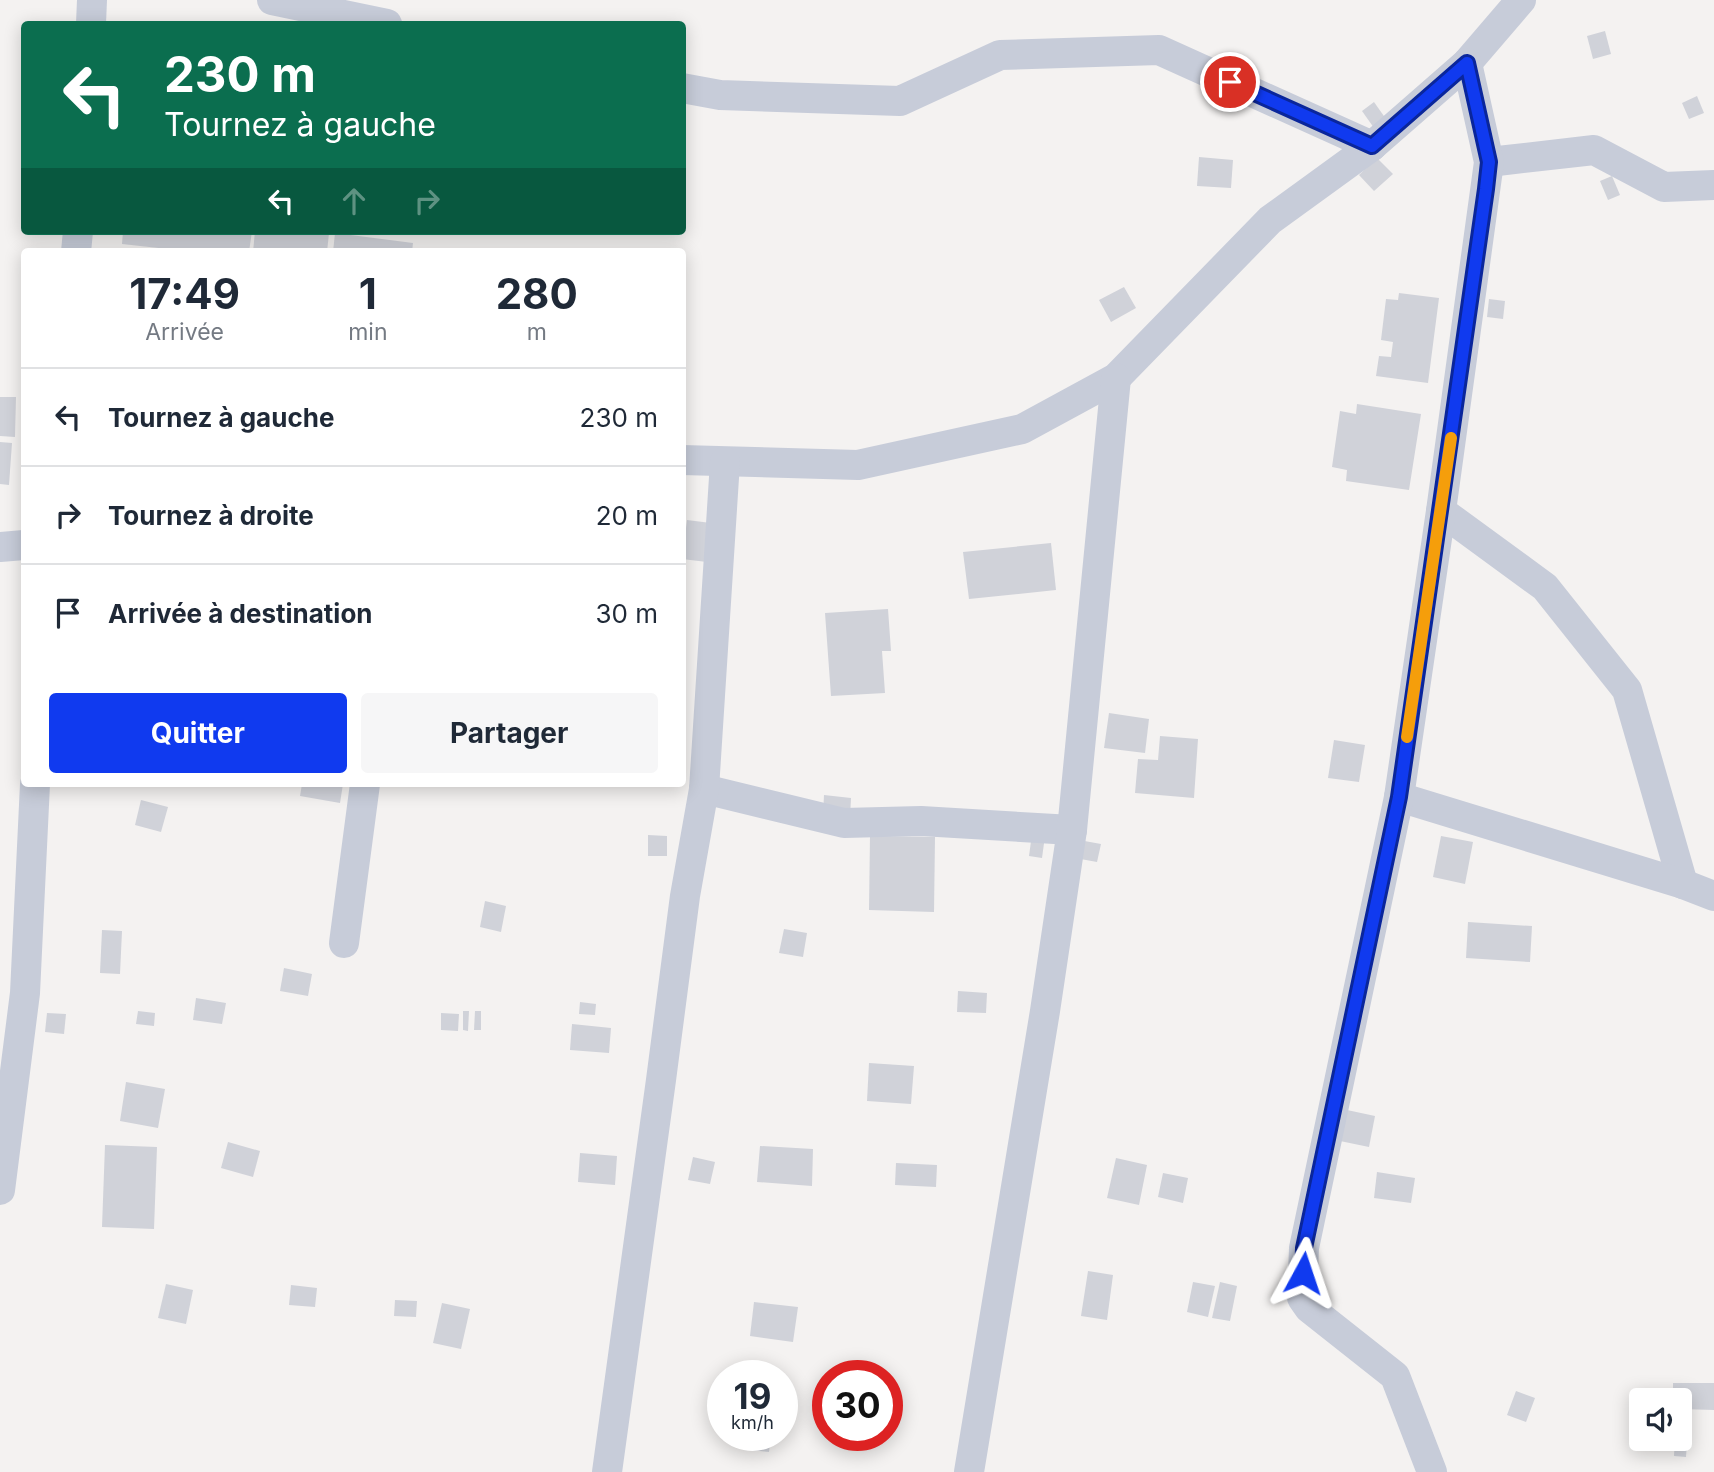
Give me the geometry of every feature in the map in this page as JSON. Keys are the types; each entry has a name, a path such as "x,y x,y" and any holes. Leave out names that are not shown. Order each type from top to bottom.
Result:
{"street":[{"path":"91,21 92,0"},
{"path":"272,0 373,21"},
{"path":"686,460 858,465 1022,429 1116,378 1270,220 1372,146 1467,63 1521,0"},
{"path":"686,89 720,95 900,101 1000,55 1159,50 1372,146"},
{"path":"1432,1472 1395,1376 1309,1308 1302,1298 1304,1248 1399,797 1489,162 1467,63"},
{"path":"1489,162 1594,150 1664,187 1714,185"},
{"path":"969,1472 1072,830 1116,378"},
{"path":"607,1472 685,896 704,789 725,461"},
{"path":"1441,511 1545,587 1627,690 1683,884"},
{"path":"0,547 21,545"},
{"path":"0,1190 12,991 35,787"},
{"path":"344,943 365,787"},
{"path":"704,789 844,823 921,821 1072,830"},
{"path":"1399,797 1683,884 1714,896"}],"building":[{"path":"1605,31 1611,54 1593,59 1587,36"},
{"path":"1697,96 1704,113 1689,119 1682,103"},
{"path":"1374,102 1386,119 1374,128 1362,111"},
{"path":"1199,157 1233,160 1231,188 1197,186"},
{"path":"1377,158 1393,174 1374,191 1359,175"},
{"path":"1612,176 1620,195 1608,200 1600,181"},
{"path":"123,235 251,235 250,248 158,248 122,244"},
{"path":"255,235 329,235 327,248 253,248"},
{"path":"335,235 413,243 412,248 333,248"},
{"path":"1124,287 1136,308 1111,322 1099,300"},
{"path":"1399,293 1439,298 1428,383 1376,376 1379,356 1391,357 1393,342 1381,340 1386,299 1398,300"},
{"path":"1489,299 1505,301 1503,319 1487,317"},
{"path":"0,397 16,397 15,437 0,436"},
{"path":"1357,404 1421,414 1409,490 1346,481 1347,470 1332,467 1340,411 1356,414"},
{"path":"0,442 12,443 9,485 0,484"},
{"path":"687,520 711,523 707,562 686,559"},
{"path":"1051,543 1056,590 969,599 963,552"},
{"path":"888,609 891,651 882,651 885,693 831,696 825,613"},
{"path":"1109,713 1149,719 1145,753 1104,748"},
{"path":"1160,736 1198,739 1194,798 1135,793 1138,759 1158,760"},
{"path":"1334,740 1365,745 1359,782 1328,778"},
{"path":"302,787 343,787 340,803 300,796"},
{"path":"824,795 851,798 850,818 823,816"},
{"path":"141,800 168,807 161,832 135,825"},
{"path":"1032,834 1045,836 1042,858 1029,856"},
{"path":"648,835 667,836 667,856 648,856"},
{"path":"870,836 935,837 934,912 869,910"},
{"path":"1441,836 1473,842 1465,884 1433,877"},
{"path":"1079,840 1101,844 1097,862 1075,858"},
{"path":"485,901 506,906 501,932 480,927"},
{"path":"1468,922 1532,926 1530,962 1466,958"},
{"path":"784,929 807,933 803,957 779,953"},
{"path":"102,930 122,931 120,974 100,973"},
{"path":"284,968 312,974 308,996 280,991"},
{"path":"958,991 987,993 986,1013 957,1012"},
{"path":"196,998 226,1003 222,1024 193,1020"},
{"path":"580,1002 596,1004 595,1015 579,1014"},
{"path":"138,1011 155,1013 154,1026 136,1024"},
{"path":"463,1011 469,1011 468,1031 463,1030"},
{"path":"475,1011 481,1011 481,1030 474,1030"},
{"path":"47,1013 66,1014 64,1034 45,1032"},
{"path":"441,1013 459,1014 458,1031 441,1030"},
{"path":"572,1024 611,1028 609,1053 570,1050"},
{"path":"869,1063 914,1066 911,1104 867,1101"},
{"path":"126,1082 165,1089 158,1128 120,1121"},
{"path":"1347,1110 1375,1116 1369,1147 1340,1141"},
{"path":"228,1142 260,1151 253,1177 221,1168"},
{"path":"105,1145 157,1147 154,1229 102,1227"},
{"path":"760,1146 813,1149 812,1186 757,1182"},
{"path":"580,1153 617,1156 615,1185 578,1182"},
{"path":"693,1157 715,1162 710,1184 688,1180"},
{"path":"1116,1158 1147,1165 1139,1205 1107,1198"},
{"path":"896,1163 937,1165 936,1187 895,1185"},
{"path":"1377,1172 1415,1178 1411,1203 1374,1198"},
{"path":"1163,1173 1188,1178 1183,1203 1158,1197"},
{"path":"1088,1271 1113,1275 1107,1320 1081,1316"},
{"path":"1193,1282 1215,1286 1208,1317 1187,1312"},
{"path":"1220,1282 1237,1286 1230,1321 1212,1318"},
{"path":"166,1284 193,1290 186,1324 158,1318"},
{"path":"291,1285 317,1288 315,1307 289,1305"},
{"path":"395,1300 417,1301 416,1317 394,1316"},
{"path":"754,1302 798,1307 793,1342 750,1336"},
{"path":"442,1303 470,1309 461,1349 433,1343"},
{"path":"1673,1383 1714,1383 1714,1410 1692,1409 1692,1388 1673,1388"},
{"path":"1516,1391 1535,1398 1526,1422 1507,1415"},
{"path":"1674,1451 1686,1451 1686,1457 1674,1456"}],"slow traffic":[{"path":"1407,737 1451,438"}],"route":[{"path":"1230,82 1372,146 1467,63 1489,162 1399,797 1304,1248 1303,1273"}]}
